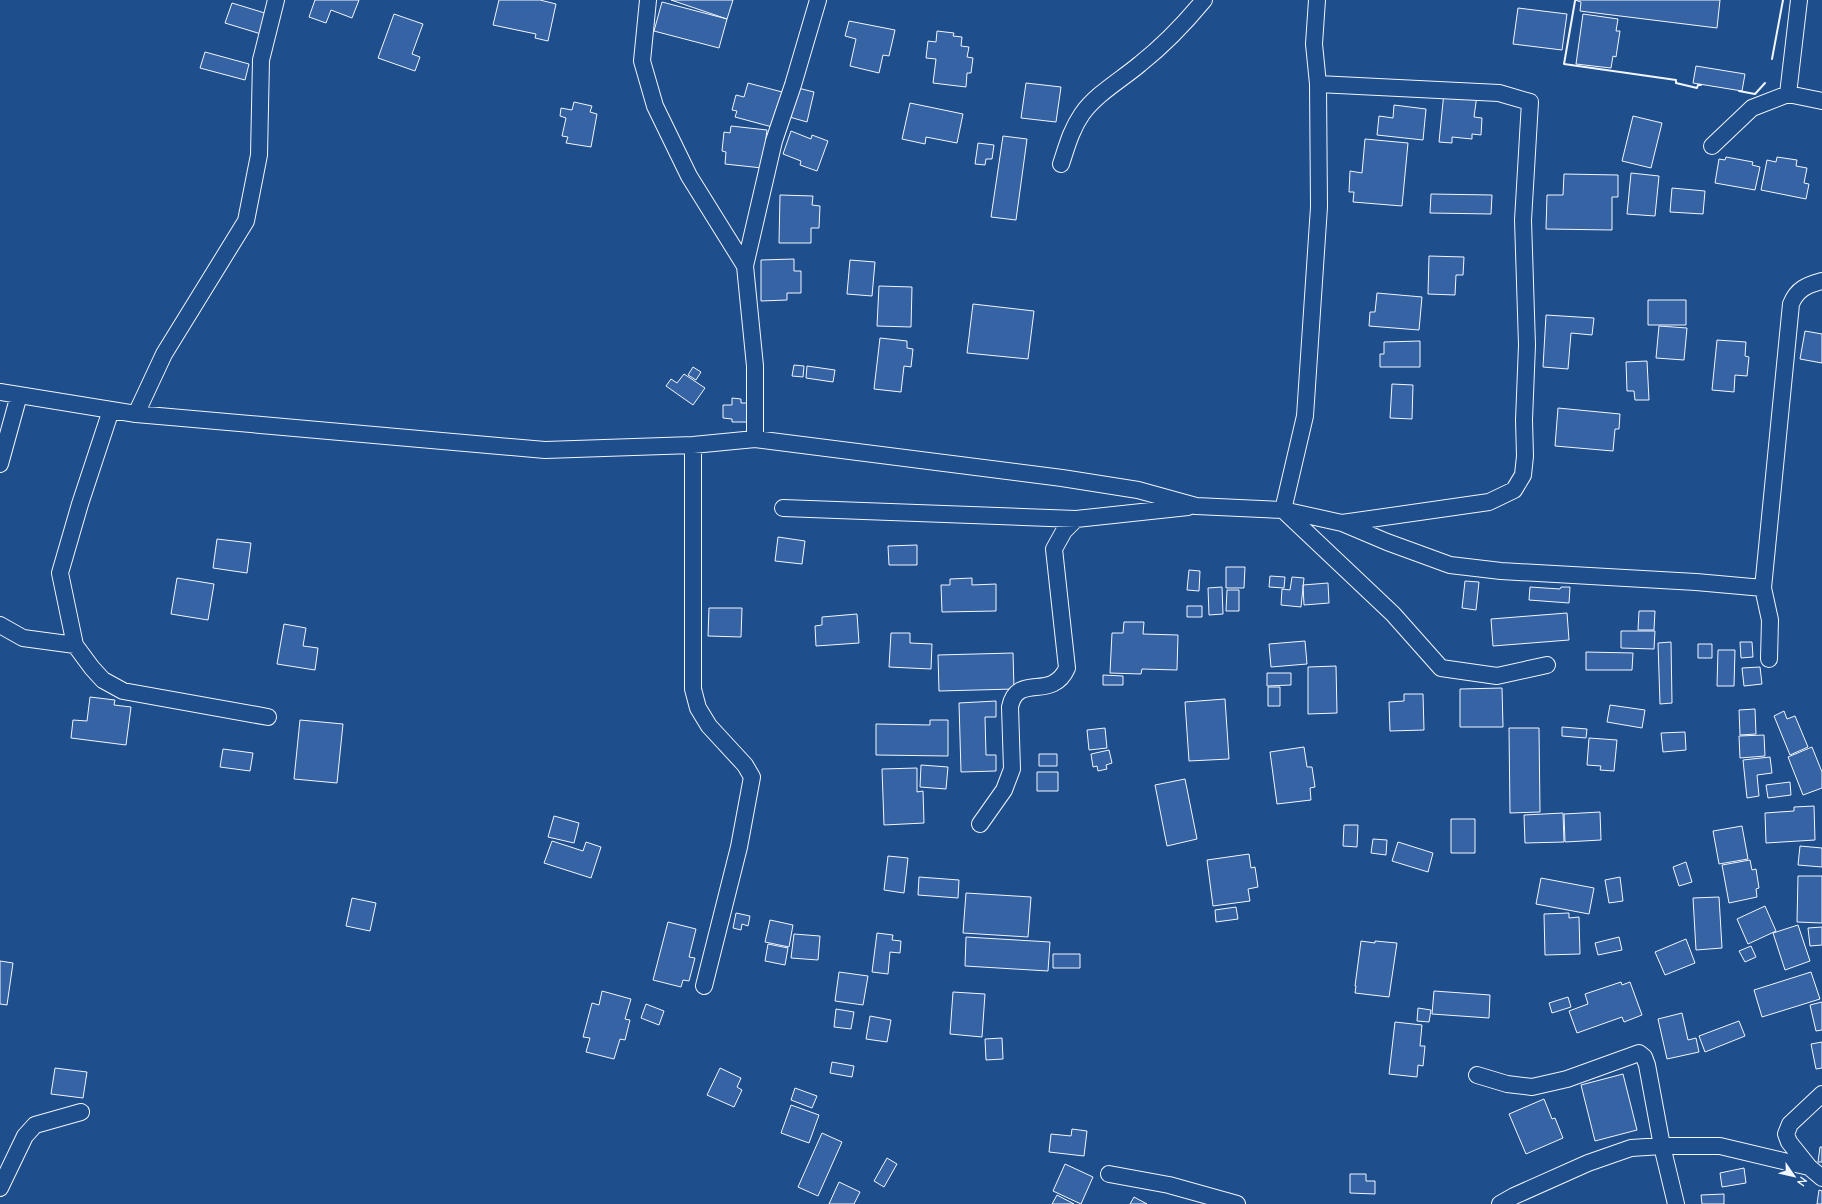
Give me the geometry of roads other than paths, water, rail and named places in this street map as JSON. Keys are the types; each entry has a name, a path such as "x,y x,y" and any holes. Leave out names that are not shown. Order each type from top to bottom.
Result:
{"street":[{"path":"136,414 164,354 246,221 259,156 262,60 276,0"},
{"path":"648,0 642,61 655,106 689,176 745,266"},
{"path":"755,439 755,366 745,266 774,140 793,85 818,0"},
{"path":"1061,164 1071,131 1083,112 1186,23 1204,0"},
{"path":"1283,510 1305,416 1319,207 1318,84 1314,44 1317,0"},
{"path":"1788,94 1799,0"},
{"path":"1318,84 1499,93 1530,102 1523,220 1527,345 1524,420 1525,456 1523,475 1514,490 1489,502 1342,522"},
{"path":"1712,146 1752,108 1788,94 1822,101"},
{"path":"1769,659 1770,620 1763,588 1791,304 1801,289 1822,281"},
{"path":"0,392 136,414 545,450 693,444 755,439 1062,478 1138,490 1196,506"},
{"path":"0,464 19,395"},
{"path":"111,410 80,504 60,573 75,645 103,680 123,691 268,717"},
{"path":"693,444 693,689 698,708 709,726 745,765 752,777 739,848 704,986"},
{"path":"784,508 1076,519 1196,506 1283,510 1342,522 1387,542 1450,565 1510,572 1696,582 1763,588"},
{"path":"1283,510 1393,614 1441,668 1497,676 1547,665"},
{"path":"980,824 1004,790 1012,769 1010,707 1012,698 1019,690 1052,685 1062,678 1067,668 1054,549 1064,531 1076,519"},
{"path":"0,625 23,638 75,645"},
{"path":"1477,1075 1507,1084 1532,1087 1567,1078 1639,1053 1644,1057 1647,1065 1662,1146 1676,1204"},
{"path":"1822,1094 1797,1116 1787,1130 1786,1134 1789,1142 1809,1168 1822,1178"},
{"path":"0,1188 25,1136 34,1125 81,1112"},
{"path":"1500,1204 1514,1196 1582,1166 1631,1148 1662,1146 1720,1146 1809,1168"},
{"path":"1109,1174 1169,1185 1237,1204"}]}
